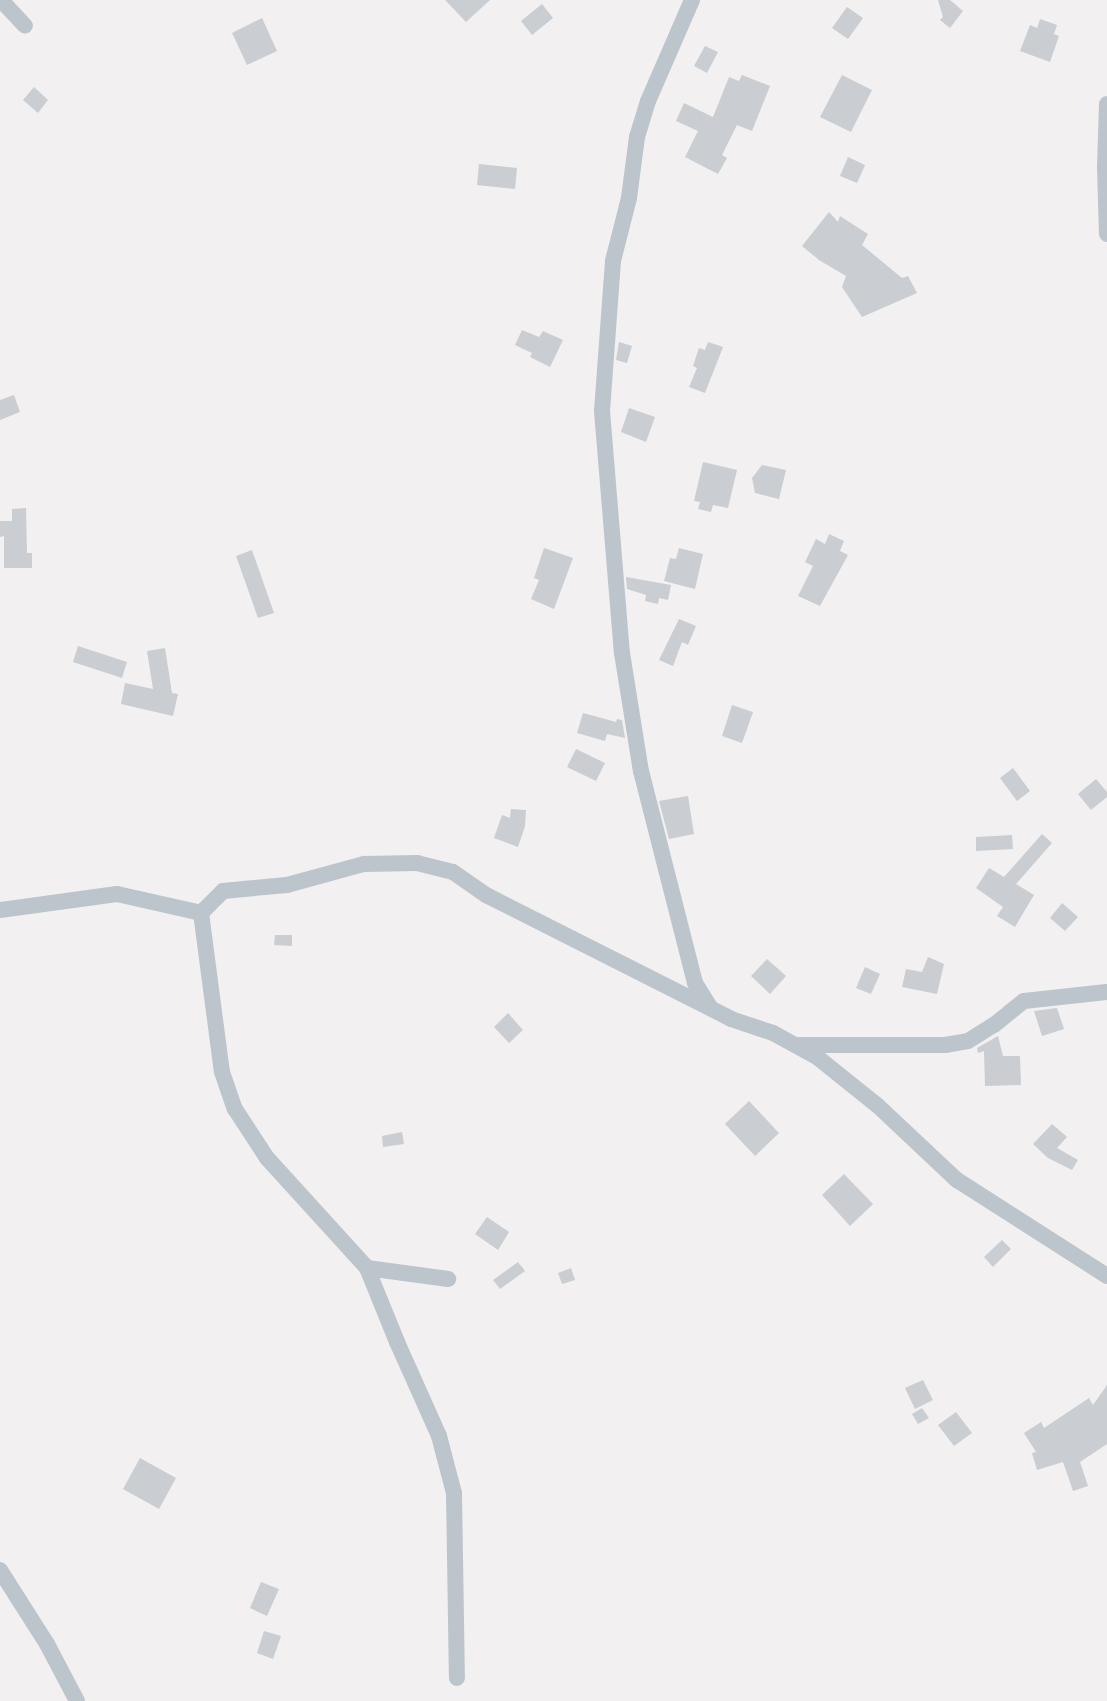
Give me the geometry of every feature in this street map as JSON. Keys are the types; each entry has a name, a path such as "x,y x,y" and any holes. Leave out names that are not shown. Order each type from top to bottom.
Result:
{"street":[{"path":"1,0 26,26"},
{"path":"692,0 648,101 637,137 629,198 613,261 602,411 622,653 641,771 695,983 712,1009"},
{"path":"1107,104 1105,168 1107,234"},
{"path":"201,913 223,891 287,885 364,864 417,863 453,872 486,895 712,1009 797,1045 846,1078 957,1180 1107,1276"},
{"path":"0,910 117,894 201,913"},
{"path":"201,913 222,1072 235,1109 267,1158 293,1190 367,1268 439,1436 454,1493 457,1678"},
{"path":"797,1045 945,1045 968,1041 994,1025 1024,1001 1107,992"},
{"path":"367,1268 448,1279"},
{"path":"0,1570 53,1655 77,1701"}],"building":[{"path":"445,0 490,0 466,22"},
{"path":"938,0 950,0 963,11 950,28 940,20 943,17"},
{"path":"542,4 553,18 532,35 521,21"},
{"path":"847,7 863,18 848,39 832,28"},
{"path":"262,18 277,51 247,65 232,33"},
{"path":"1040,19 1057,25 1054,34 1059,36 1050,62 1020,51 1030,25 1037,28"},
{"path":"705,46 718,52 707,73 694,66"},
{"path":"742,75 770,86 752,131 737,125 722,155 727,158 718,174 685,157 698,131 676,121 684,103 713,117 729,77 739,81"},
{"path":"842,75 872,90 851,132 820,117"},
{"path":"34,87 48,100 38,113 23,100"},
{"path":"848,157 865,165 857,183 840,176"},
{"path":"479,164 517,168 515,189 477,185"},
{"path":"829,212 838,222 840,216 868,234 862,245 902,278 908,276 917,293 862,317 842,287 846,276 819,260 802,246"},
{"path":"522,330 539,337 543,331 563,340 550,367 530,357 532,353 515,345"},
{"path":"619,342 632,346 627,363 616,360"},
{"path":"708,342 723,347 705,393 689,387 697,368 693,366 699,348 705,350"},
{"path":"14,395 20,412 0,420 0,400"},
{"path":"629,408 655,417 646,442 621,432"},
{"path":"703,462 737,470 728,508 713,505 711,512 698,509 700,502 694,501"},
{"path":"762,465 786,470 779,499 755,493 752,478"},
{"path":"26,508 27,553 32,553 32,568 4,568 4,536 0,537 0,521 12,521 12,509"},
{"path":"829,534 844,541 840,551 848,555 820,606 798,596 813,566 805,562 816,539 825,544"},
{"path":"544,548 573,558 554,609 531,599 539,580 534,578"},
{"path":"679,548 703,554 695,589 664,581 670,558 676,559"},
{"path":"252,550 274,613 258,618 236,556"},
{"path":"626,577 671,585 668,600 659,598 658,604 645,601 646,595 627,589"},
{"path":"679,619 696,626 688,645 682,642 673,666 659,660"},
{"path":"78,646 127,662 122,678 73,662"},
{"path":"165,648 172,693 178,694 173,716 121,704 125,683 153,689 147,651"},
{"path":"732,705 753,712 742,743 722,736"},
{"path":"583,713 616,722 617,719 622,720 625,738 607,734 605,741 577,733"},
{"path":"576,749 605,763 596,781 567,767"},
{"path":"1013,768 1030,791 1017,801 1000,778"},
{"path":"1096,779 1107,792 1107,797 1091,810 1078,794"},
{"path":"688,796 694,834 669,839 659,801"},
{"path":"511,809 526,810 525,826 518,847 494,838 502,815 510,818"},
{"path":"1042,834 1052,843 1016,884 1034,895 1015,927 997,916 1003,907 976,888 989,868 1004,877"},
{"path":"1012,835 1013,849 976,851 976,837"},
{"path":"1062,903 1078,917 1065,931 1050,918"},
{"path":"275,935 292,935 292,946 274,945"},
{"path":"928,957 944,964 937,994 902,987 906,969 922,972"},
{"path":"767,959 786,976 770,994 751,976"},
{"path":"865,967 880,974 871,994 856,988"},
{"path":"1057,1008 1064,1029 1042,1036 1034,1011"},
{"path":"508,1013 523,1030 509,1043 494,1027"},
{"path":"998,1036 1003,1056 1020,1056 1021,1085 985,1086 984,1051 978,1053 977,1048"},
{"path":"749,1101 779,1133 755,1156 725,1124"},
{"path":"1052,1124 1067,1137 1057,1148 1078,1160 1072,1170 1048,1158 1033,1144"},
{"path":"402,1132 404,1144 383,1147 382,1136"},
{"path":"844,1174 873,1204 850,1226 822,1195"},
{"path":"487,1217 509,1232 498,1250 475,1234"},
{"path":"1002,1240 1011,1249 993,1267 984,1257"},
{"path":"518,1262 525,1271 500,1289 493,1280"},
{"path":"571,1268 575,1280 562,1284 558,1273"},
{"path":"923,1380 933,1400 915,1409 905,1388"},
{"path":"1107,1385 1107,1444 1080,1462 1088,1486 1073,1491 1063,1462 1037,1470 1032,1453 1036,1452 1024,1433 1041,1422 1044,1428 1089,1398 1093,1405"},
{"path":"922,1408 929,1418 918,1424 912,1414"},
{"path":"956,1412 972,1433 954,1446 938,1425"},
{"path":"140,1458 176,1478 159,1509 123,1489"},
{"path":"261,1582 279,1589 267,1616 250,1608"},
{"path":"264,1631 281,1636 273,1659 257,1653"}]}
